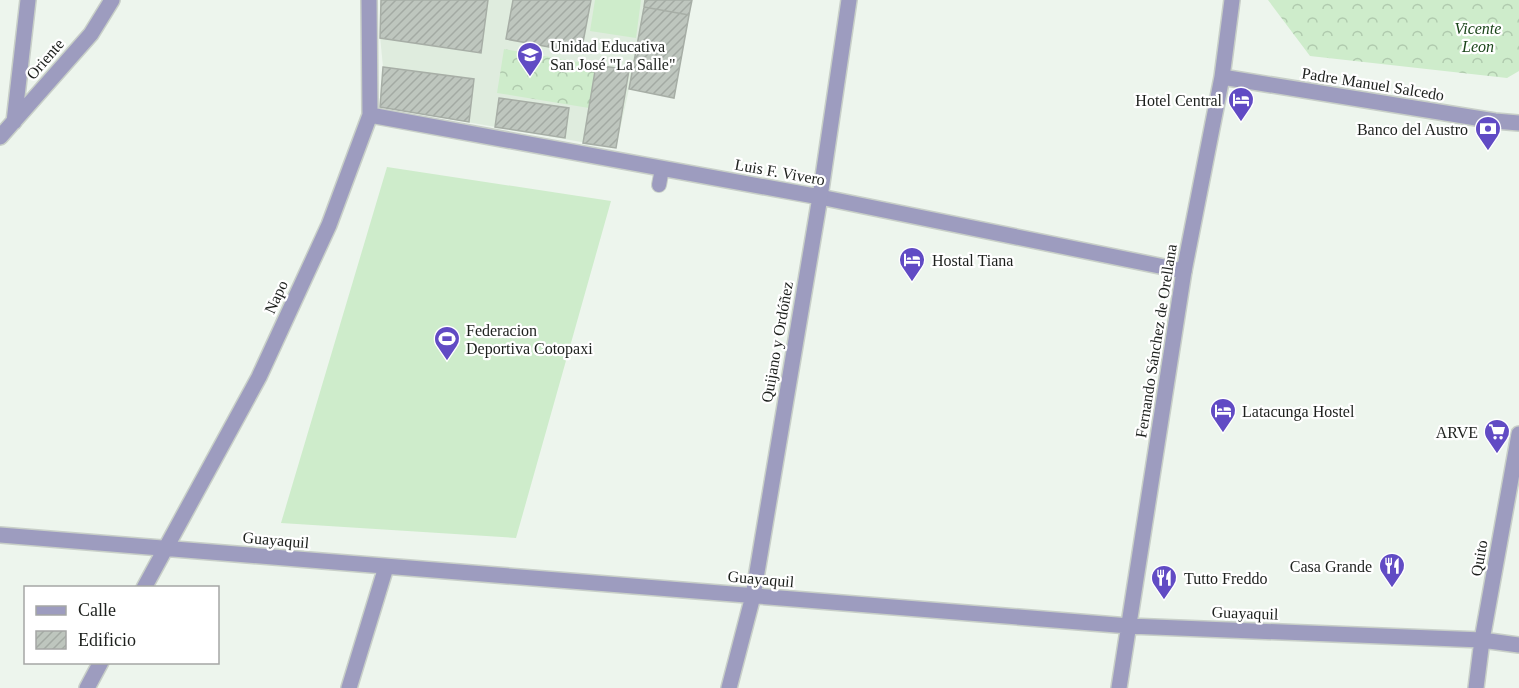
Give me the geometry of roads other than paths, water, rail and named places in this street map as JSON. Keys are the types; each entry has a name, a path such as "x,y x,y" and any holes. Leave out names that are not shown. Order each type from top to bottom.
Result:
{"street":[{"path":"14,122 28,0"},
{"name":"Oriente","path":"0,137 91,34 112,0"},
{"name":"Napo","path":"145,586 269,357 329,225 369,115 369,0"},
{"name":"Quijano y Ordóñez","path":"729,688 753,596 820,197 849,0"},
{"name":"Fernando Sánchez de Orellana","path":"1119,688 1184,271 1222,78 1232,0"},
{"name":"Padre Manuel Salcedo","path":"1222,78 1495,122 1519,123"},
{"name":"Luis F. Vivero","path":"369,115 820,197 1184,271"},
{"name":"Quito","path":"1476,688 1482,640 1519,434"},
{"name":"Guayaquil","path":"0,535 1129,626 1482,640 1519,645"},
{"path":"348,688 386,567"},
{"path":"87,688 100,664"}],"lane":[{"path":"659,185 662,169"}],"place":[{"name":"Unidad Educativa San José \"La Salle\"","path":"530,78"},
{"name":"Hotel Central","path":"1241,123"},
{"name":"Banco del Austro","path":"1488,152"},
{"name":"Hostal Tiana","path":"912,283"},
{"name":"Federacion Deportiva Cotopaxi","path":"447,362"},
{"name":"Latacunga Hostel","path":"1223,434"},
{"name":"ARVE","path":"1497,455"},
{"name":"Casa Grande","path":"1392,589"},
{"name":"Tutto Freddo","path":"1164,601"}],"park label":[{"name":"Vicente Leon","path":"1478,37"}]}
